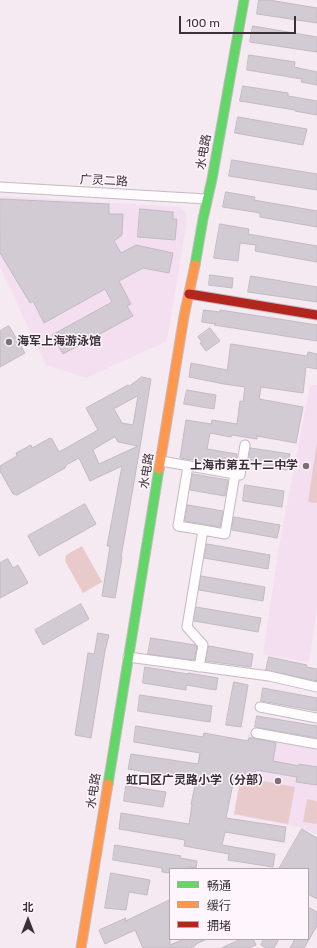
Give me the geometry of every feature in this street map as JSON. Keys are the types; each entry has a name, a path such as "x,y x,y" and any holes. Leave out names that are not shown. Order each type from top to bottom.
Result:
{"main road":[{"name":"水电路","path":"81,948 184,316 208,199 244,0"},
{"path":"189,294 317,315"}],"street":[{"name":"广灵二路","path":"0,187 208,199"},
{"path":"161,461 240,475 245,445"},
{"path":"188,466 178,526 225,534 235,474"},
{"path":"199,667 203,646 188,627 203,530"},
{"path":"128,657 269,676 317,687"},
{"path":"260,707 317,718"},
{"path":"256,733 317,744"}],"shaded area":[{"path":"0,196 179,207 185,212 187,220 167,341 86,378 46,365 0,267"},
{"name":"上海市第五十二中学","path":"310,385 317,385 317,607 309,662 263,654 279,546"},
{"path":"317,442 317,503 308,502"},
{"path":"82,546 102,582 83,593 65,561 66,555"},
{"name":"虹口区广灵路小学（分部）","path":"248,734 317,747 316,834 298,827 233,815"},
{"path":"241,777 295,787 288,824 234,814"},
{"path":"307,799 317,801 317,824 303,822"}],"building":[{"path":"259,0 269,0 317,8 317,23 257,14"},
{"path":"253,26 317,37 317,52 250,42"},
{"path":"249,55 295,62 294,67 317,72 317,85 301,82 302,79 247,70"},
{"path":"243,86 288,93 288,96 317,101 317,115 240,101"},
{"path":"238,117 307,129 303,145 235,133"},
{"path":"232,160 317,174 317,190 229,176"},
{"path":"226,192 255,197 254,200 317,211 317,227 260,217 260,213 223,207"},
{"path":"0,199 109,204 109,214 123,214 122,235 114,241 121,253 136,245 173,253 169,273 143,268 119,281 131,304 127,306 133,316 63,354 52,335 112,302 105,289 44,323 33,301 30,303 0,253"},
{"path":"140,209 173,212 173,219 177,219 175,240 138,237"},
{"path":"220,224 249,229 248,234 317,246 317,262 255,251 256,245 240,243 238,261 214,258"},
{"path":"210,275 233,278 232,288 209,285"},
{"path":"251,276 317,287 317,302 248,292"},
{"path":"204,310 220,312 220,310 317,325 317,341 202,322"},
{"name":"海军上海游泳馆","path":"9,326 25,353 0,367 0,331"},
{"path":"210,328 220,341 206,351 200,343 202,342 198,337"},
{"path":"231,344 307,356 308,352 317,354 317,369 306,367 303,393 261,387 259,399 303,407 296,443 257,436 257,439 232,435 231,437 210,433 207,449 237,454 235,467 180,458 186,420 211,424 212,420 237,424 240,401 243,402 245,387 189,377 191,363 227,370"},
{"path":"142,377 151,379 115,598 102,596 110,546 107,546 122,466 90,481 79,458 66,465 65,468 17,495 13,494 0,471 0,466 17,456 16,453 31,445 32,448 50,438 59,452 98,430 86,408 128,385 129,386","holes":["138,396 133,425 122,423 114,409","115,437 118,442 138,446 99,464 93,450"]},
{"path":"187,390 216,395 214,409 184,404"},
{"path":"251,448 290,454 287,470 248,464"},
{"path":"193,474 228,480 225,496 190,490"},
{"path":"245,485 284,491 282,507 243,501"},
{"path":"85,504 96,524 39,556 28,536"},
{"path":"188,505 223,511 220,527 185,521"},
{"path":"234,517 280,525 277,538 232,530"},
{"path":"207,544 270,555 268,569 204,558"},
{"path":"8,559 13,568 18,565 28,583 0,598 0,563"},
{"path":"201,576 265,587 263,601 199,590"},
{"path":"81,604 89,619 43,645 35,630"},
{"path":"196,607 261,618 258,632 194,621"},
{"path":"98,633 109,635 91,738 75,735 88,653 94,654"},
{"path":"151,638 195,645 197,647 194,660 148,654"},
{"path":"209,646 253,654 251,667 206,661"},
{"path":"269,657 307,665 306,667 317,669 317,681 266,670"},
{"path":"145,667 218,678 216,690 186,685 186,690 143,683"},
{"path":"234,682 248,685 241,727 226,725"},
{"path":"263,688 317,698 317,711 261,701"},
{"path":"140,695 212,706 210,722 138,711"},
{"path":"257,716 317,726 317,738 255,727"},
{"path":"136,726 203,737 204,733 248,741 249,738 253,738 276,743 273,761 299,766 299,764 317,767 317,785 296,782 297,777 256,770 254,777 235,774 226,818 286,827 284,842 225,832 222,845 275,854 273,867 228,860 229,854 184,846 185,840 119,829 121,813 189,824 196,780 128,769 131,754 198,764 200,753 134,742"},
{"path":"126,786 166,792 163,807 124,801"},
{"path":"302,829 317,838 317,899 309,895 309,868 280,868"},
{"path":"115,845 181,856 180,858 197,861 196,868 169,868 169,873 162,872 162,868 113,860"},
{"path":"111,873 150,880 147,895 129,892 126,910 105,908"},
{"path":"169,900 170,945 182,940 205,940 191,948 143,948 135,930 105,944 99,930 126,918 125,921"},
{"path":"309,908 317,912 317,926 309,940"},
{"path":"239,940 254,940 256,945 248,948 222,948"},
{"path":"264,940 278,940 274,948 266,948 261,945"},
{"path":"294,940 309,940 304,948 290,948"}],"traffic: fast":[{"path":"195,265 244,0"},
{"path":"108,784 159,469"}],"traffic: slow":[{"path":"159,469 184,316 195,265"},
{"path":"81,948 108,784"}],"traffic: jam":[{"path":"189,294 317,315"}],"place":[{"name":"海军上海游泳馆","path":"9,342"},
{"name":"上海市第五十二中学","path":"306,466"},
{"name":"虹口区广灵路小学（分部）","path":"278,781"}]}
